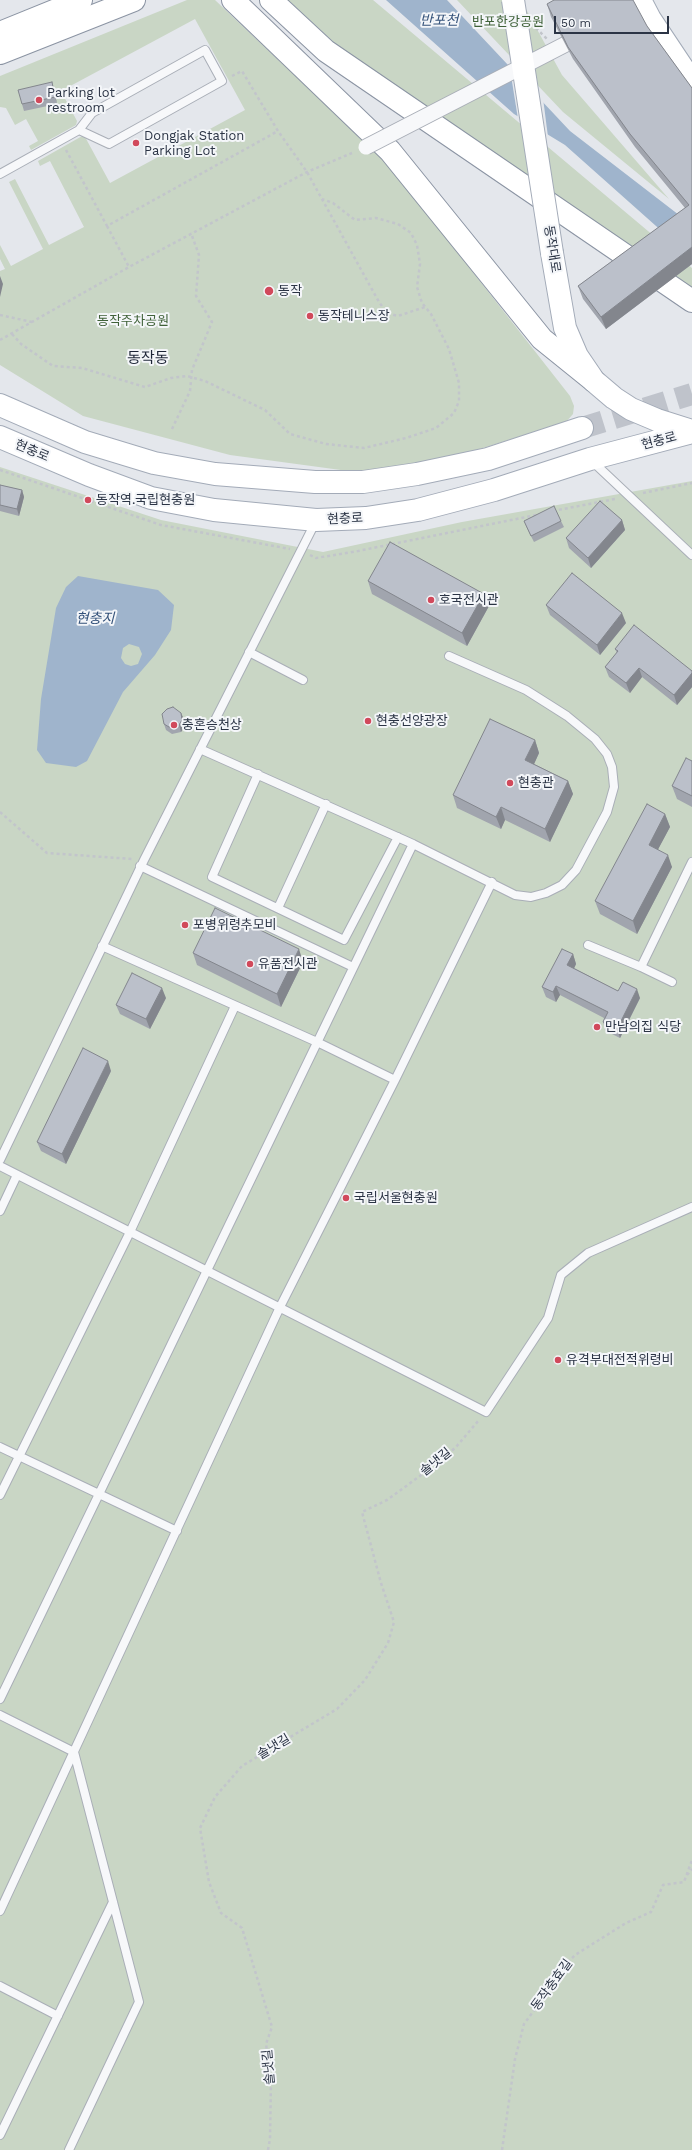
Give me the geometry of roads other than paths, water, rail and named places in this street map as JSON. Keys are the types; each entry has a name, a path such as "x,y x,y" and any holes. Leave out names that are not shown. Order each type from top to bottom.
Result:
{"main road":[{"path":"52,12 72,0"},
{"path":"0,33 81,0"},
{"path":"0,53 134,0"},
{"path":"233,0 390,151 542,339 594,381"},
{"path":"271,0 326,51 692,301"},
{"name":"동작대로","path":"513,0 565,328 577,356 594,381 614,398 632,409 657,420 692,431"},
{"path":"640,0 650,19 692,82"},
{"path":"0,405 85,442 154,463 215,474 316,482 363,482 417,474 480,461 582,428"},
{"name":"현충로","path":"0,437 89,475 151,498 214,510 316,520 366,518 418,510 494,490 590,459 692,431"}],"street":[{"path":"366,147 566,44"}],"lane":[{"path":"0,174 79,130 92,113 205,50 222,81 109,144 79,130"},
{"path":"590,459 692,555"},
{"path":"0,1160 142,863 316,520"},
{"path":"249,652 303,680"},
{"path":"200,748 398,837 492,882 515,895 531,897 546,893 562,885 576,870 608,812 614,787 612,767 607,754 595,739 567,716 526,690 449,656"},
{"path":"258,774 212,877 344,940 398,837"},
{"path":"278,908 326,804"},
{"path":"0,1699 413,844"},
{"path":"641,967 692,862"},
{"path":"142,863 353,967"},
{"path":"0,1912 280,1307 395,1080 492,882"},
{"path":"588,945 641,967 672,982"},
{"path":"102,946 317,1042 395,1080"},
{"path":"0,1495 130,1232 235,1006"},
{"path":"0,1166 486,1412 548,1318 562,1275 588,1253 692,1206"},
{"path":"0,1211 18,1175"},
{"path":"0,1447 177,1531"},
{"path":"0,1714 74,1752 139,2002 68,2150"},
{"path":"0,2136 113,1902"},
{"path":"0,1986 58,2016"}],"water":[{"name":"반포천","path":"386,0 447,0 570,131 679,215 665,234 565,145 514,114"},
{"name":"현충지","path":"78,576 158,590 174,605 171,630 155,655 123,692 87,761 76,767 46,763 37,750 41,699 56,608 66,587","holes":["129,644 139,647 142,654 138,664 131,666 125,664 121,658 123,648"]}],"tunnel":[{"path":"582,428 692,394"}],"place":[{"name":"Parking lot restroom","path":"39,100"},
{"name":"Dongjak Station Parking Lot","path":"136,143"},
{"name":"동작","path":"269,291"},
{"name":"동작테니스장","path":"310,316"},
{"name":"동작역.국립현충원","path":"88,500"},
{"name":"호국전시관","path":"431,600"},
{"name":"현충선양광장","path":"368,721"},
{"name":"충혼승천상","path":"174,725"},
{"name":"현충관","path":"510,783"},
{"name":"포병위령추모비","path":"185,925"},
{"name":"유품전시관","path":"250,964"},
{"name":"만남의집 식당","path":"597,1027"},
{"name":"국립서울현충원","path":"346,1198"},
{"name":"유격부대전적위령비","path":"558,1360"}],"district":[{"name":"동작동","path":"148,359"}],"park label":[{"name":"반포한강공원","path":"508,22"},
{"name":"동작주차공원","path":"133,321"}]}
